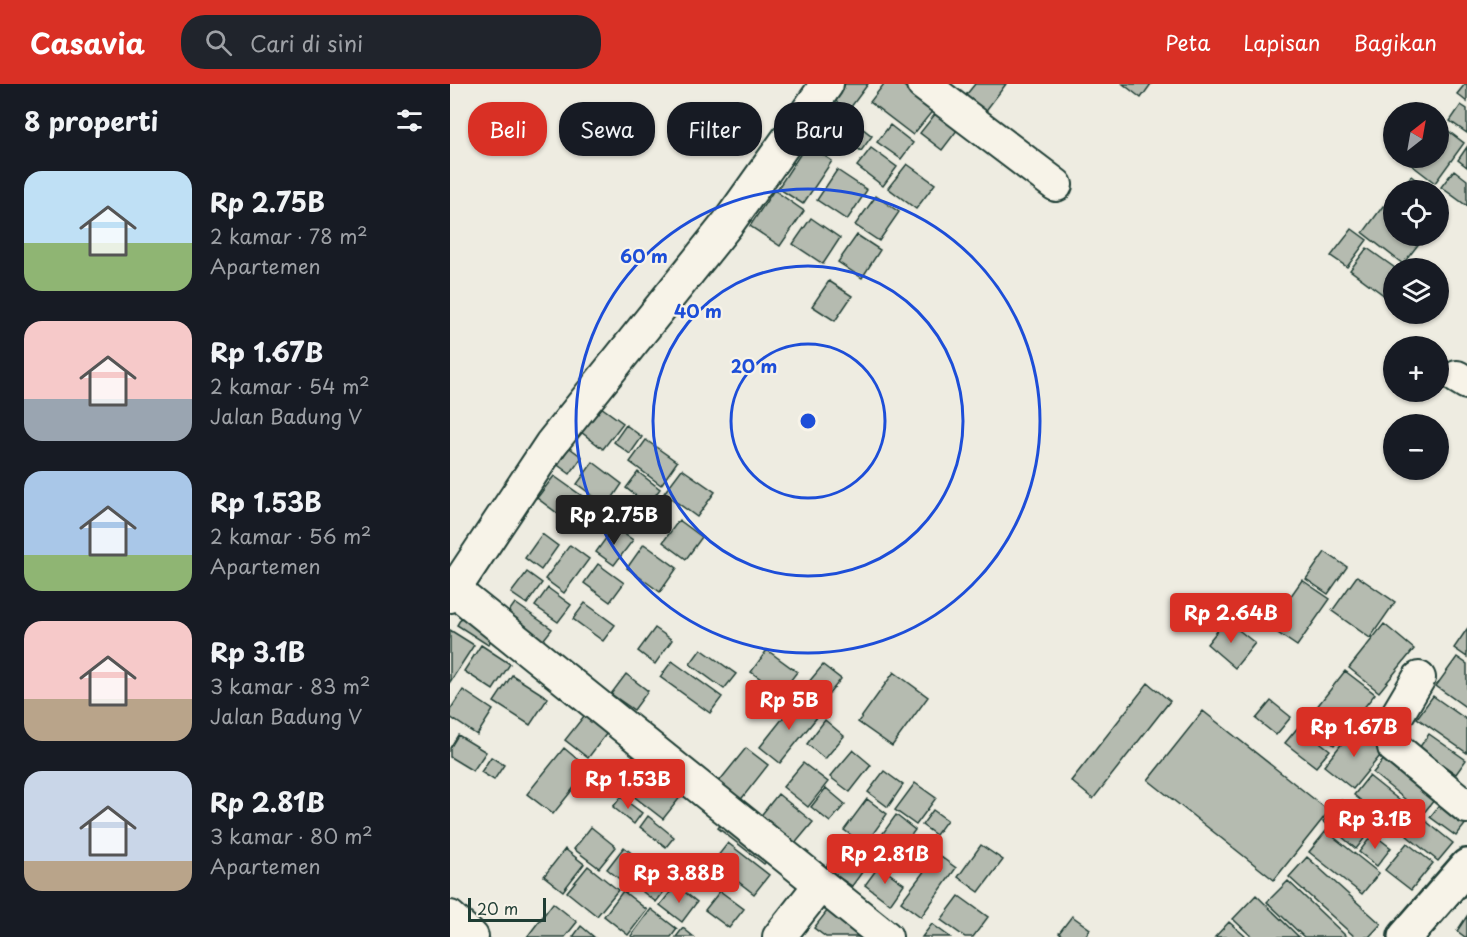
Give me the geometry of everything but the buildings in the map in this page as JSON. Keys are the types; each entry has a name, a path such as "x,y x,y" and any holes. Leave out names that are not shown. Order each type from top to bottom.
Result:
{"main road":[{"path":"1405,937 1467,866"}],"street":[{"path":"827,84 728,222 551,444 452,593 886,937"},
{"path":"923,84 1056,185"},
{"path":"1419,678 1390,727 1394,747 1467,807"},
{"path":"779,937 820,885"},
{"path":"450,917 472,937"}]}
